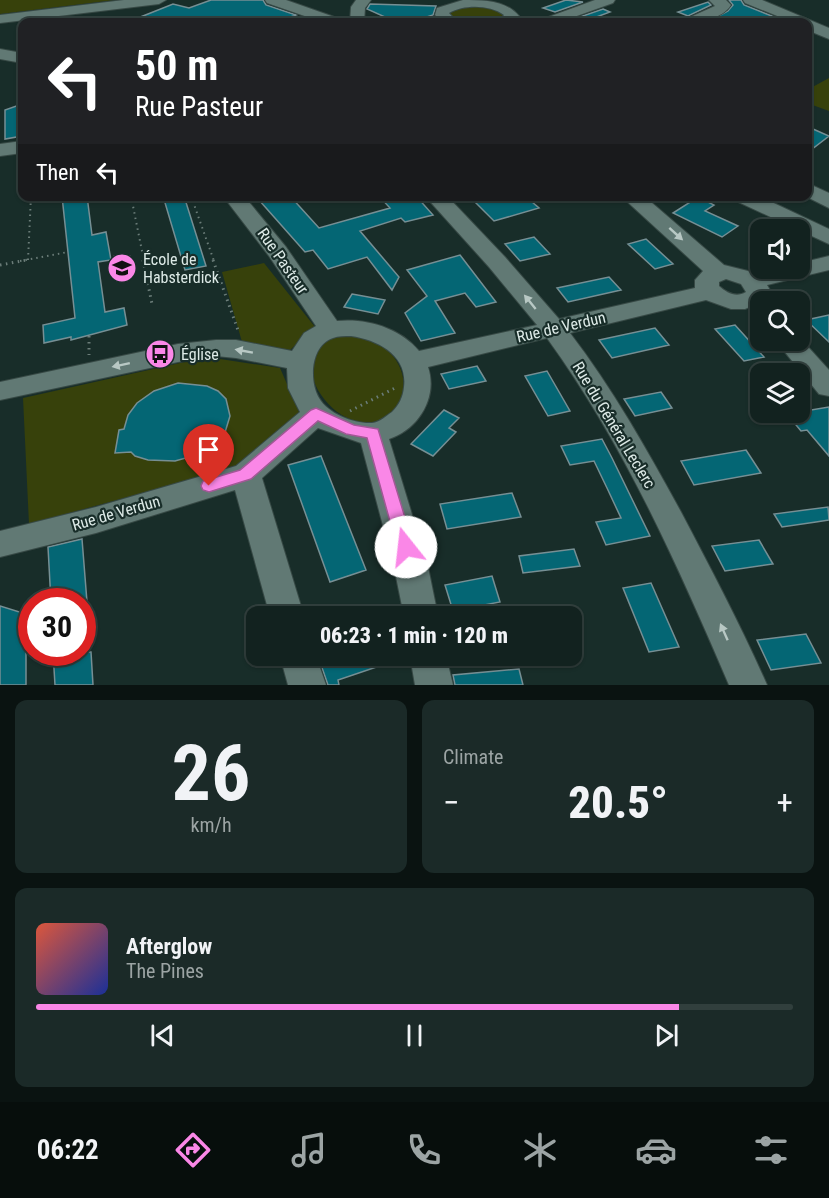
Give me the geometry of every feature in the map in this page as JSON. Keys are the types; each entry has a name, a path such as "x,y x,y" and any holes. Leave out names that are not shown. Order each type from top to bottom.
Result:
{"street":[{"path":"0,8 62,0"},
{"path":"0,19 159,0"},
{"path":"273,0 324,18"},
{"path":"357,18 358,7 364,0"},
{"path":"463,18 517,0"},
{"path":"559,18 608,0"},
{"path":"750,0 793,18"},
{"path":"501,5 511,12 512,16 510,18"},
{"path":"95,8 129,18"},
{"path":"702,18 725,10"},
{"path":"812,26 829,34"},
{"path":"0,54 18,57"},
{"path":"0,150 18,148"},
{"path":"812,192 829,202"},
{"name":"Rue Pasteur","path":"237,201 278,252 330,329"},
{"name":"Rue du Général Leclerc","path":"440,201 480,242 553,329 591,381 625,437 711,603 748,685"},
{"path":"636,201 732,302 750,299"},
{"path":"752,201 829,237"},
{"path":"769,291 828,264"},
{"name":"Rue de Verdun","path":"414,369 715,282"},
{"path":"330,329 369,330 387,338 406,351 414,369 417,397 404,418 384,431 361,433 323,417 306,400 299,373 301,362 312,340 330,329"},
{"path":"0,391 178,353 216,348 301,362"},
{"path":"797,351 829,387"},
{"name":"Rue de Verdun","path":"0,544 96,520 246,475 323,417"},
{"path":"373,433 411,567 419,606"},
{"path":"246,475 284,606"},
{"path":"301,666 307,685"},
{"path":"430,666 434,685"}],"path":[{"path":"28,260 30,201"},
{"path":"133,201 152,304"},
{"path":"193,201 245,351"},
{"path":"0,265 68,252"},
{"path":"323,417 414,369"}],"green space":[{"path":"0,0 115,0 0,14"},
{"path":"483,4 506,15 502,18 451,18 448,12 451,9"},
{"path":"829,78 829,111 812,105 812,87"},
{"path":"264,263 315,327 290,350 242,342 222,272"},
{"path":"351,334 385,348 399,365 403,375 404,385 398,405 392,413 382,419 366,423 351,420 336,411 315,385 311,370 313,356 321,344 332,338"},
{"path":"207,357 280,368 300,414 238,467 29,524 23,398"}],"building":[{"path":"211,0 263,0 266,5 296,15 288,18 150,18 143,16 173,4 189,8"},
{"path":"566,0 583,2 555,12 543,8"},
{"path":"729,0 741,0 744,5 777,18 715,18 728,11 733,5"},
{"path":"708,2 711,5 688,16 678,12"},
{"path":"370,4 436,6 433,15 424,18 387,18 367,9"},
{"path":"603,9 610,12 594,18 577,18"},
{"path":"18,105 18,137 5,139 5,110"},
{"path":"812,130 829,136 812,149"},
{"path":"63,201 88,201 92,235 106,232 111,260 98,262 105,312 124,308 127,325 71,340 71,337 44,343 43,325 75,318"},
{"path":"164,201 186,201 206,266 185,270"},
{"path":"260,201 295,201 319,228 390,208 384,201 420,201 433,215 405,222 401,218 360,231 399,277 392,290 367,257 328,269 313,250 305,252"},
{"path":"474,201 531,201 539,208 494,221"},
{"path":"692,201 706,201 714,205 705,211 738,226 722,237 673,213"},
{"path":"534,237 550,254 520,261 505,244"},
{"path":"646,239 673,264 655,269 628,244"},
{"path":"460,255 496,302 476,307 465,293 435,301 455,333 421,341 405,313 427,296 407,270"},
{"path":"609,277 621,290 568,302 557,288"},
{"path":"352,294 385,300 378,314 344,307"},
{"path":"829,315 829,342 810,324 810,319"},
{"path":"735,325 750,342 750,351 759,351 764,357 744,361 715,329"},
{"path":"655,328 669,345 612,358 599,340"},
{"path":"477,366 486,381 449,389 441,374"},
{"path":"547,371 570,411 548,416 525,376"},
{"path":"178,383 207,386 218,391 226,399 230,416 223,439 200,454 175,461 148,460 135,456 131,452 115,453 119,430 124,429 128,415 137,403 154,391"},
{"path":"661,392 672,408 635,416 624,399"},
{"path":"829,407 829,456 807,430 801,431 794,423 810,423 810,410"},
{"path":"444,410 459,418 449,428 456,432 433,456 411,444"},
{"path":"602,439 650,536 606,545 596,522 621,518 594,461 570,465 561,446"},
{"path":"746,450 761,473 694,485 681,461"},
{"path":"321,456 366,570 330,582 288,465"},
{"path":"512,493 521,517 447,529 440,504"},
{"path":"828,507 829,520 782,527 774,514"},
{"path":"82,539 86,588 50,588 48,547"},
{"path":"759,540 773,564 725,571 712,546"},
{"path":"574,549 580,566 523,573 519,556"},
{"path":"492,576 500,602 479,606 451,606 445,585"},
{"path":"651,583 679,647 649,652 623,588"},
{"path":"0,606 18,612 18,666 26,666 26,685 0,685"},
{"path":"806,634 821,663 771,670 757,640"},
{"path":"54,666 92,666 93,685 55,685"},
{"path":"321,666 379,666 338,680 339,685 328,685"},
{"path":"519,669 523,685 455,685 453,675"}],"place":[{"name":"École de Habsterdick","path":"122,268"},
{"name":"Église","path":"160,354"}],"route":[{"path":"209,486 246,475 316,414 351,430 373,433 406,547"}]}
